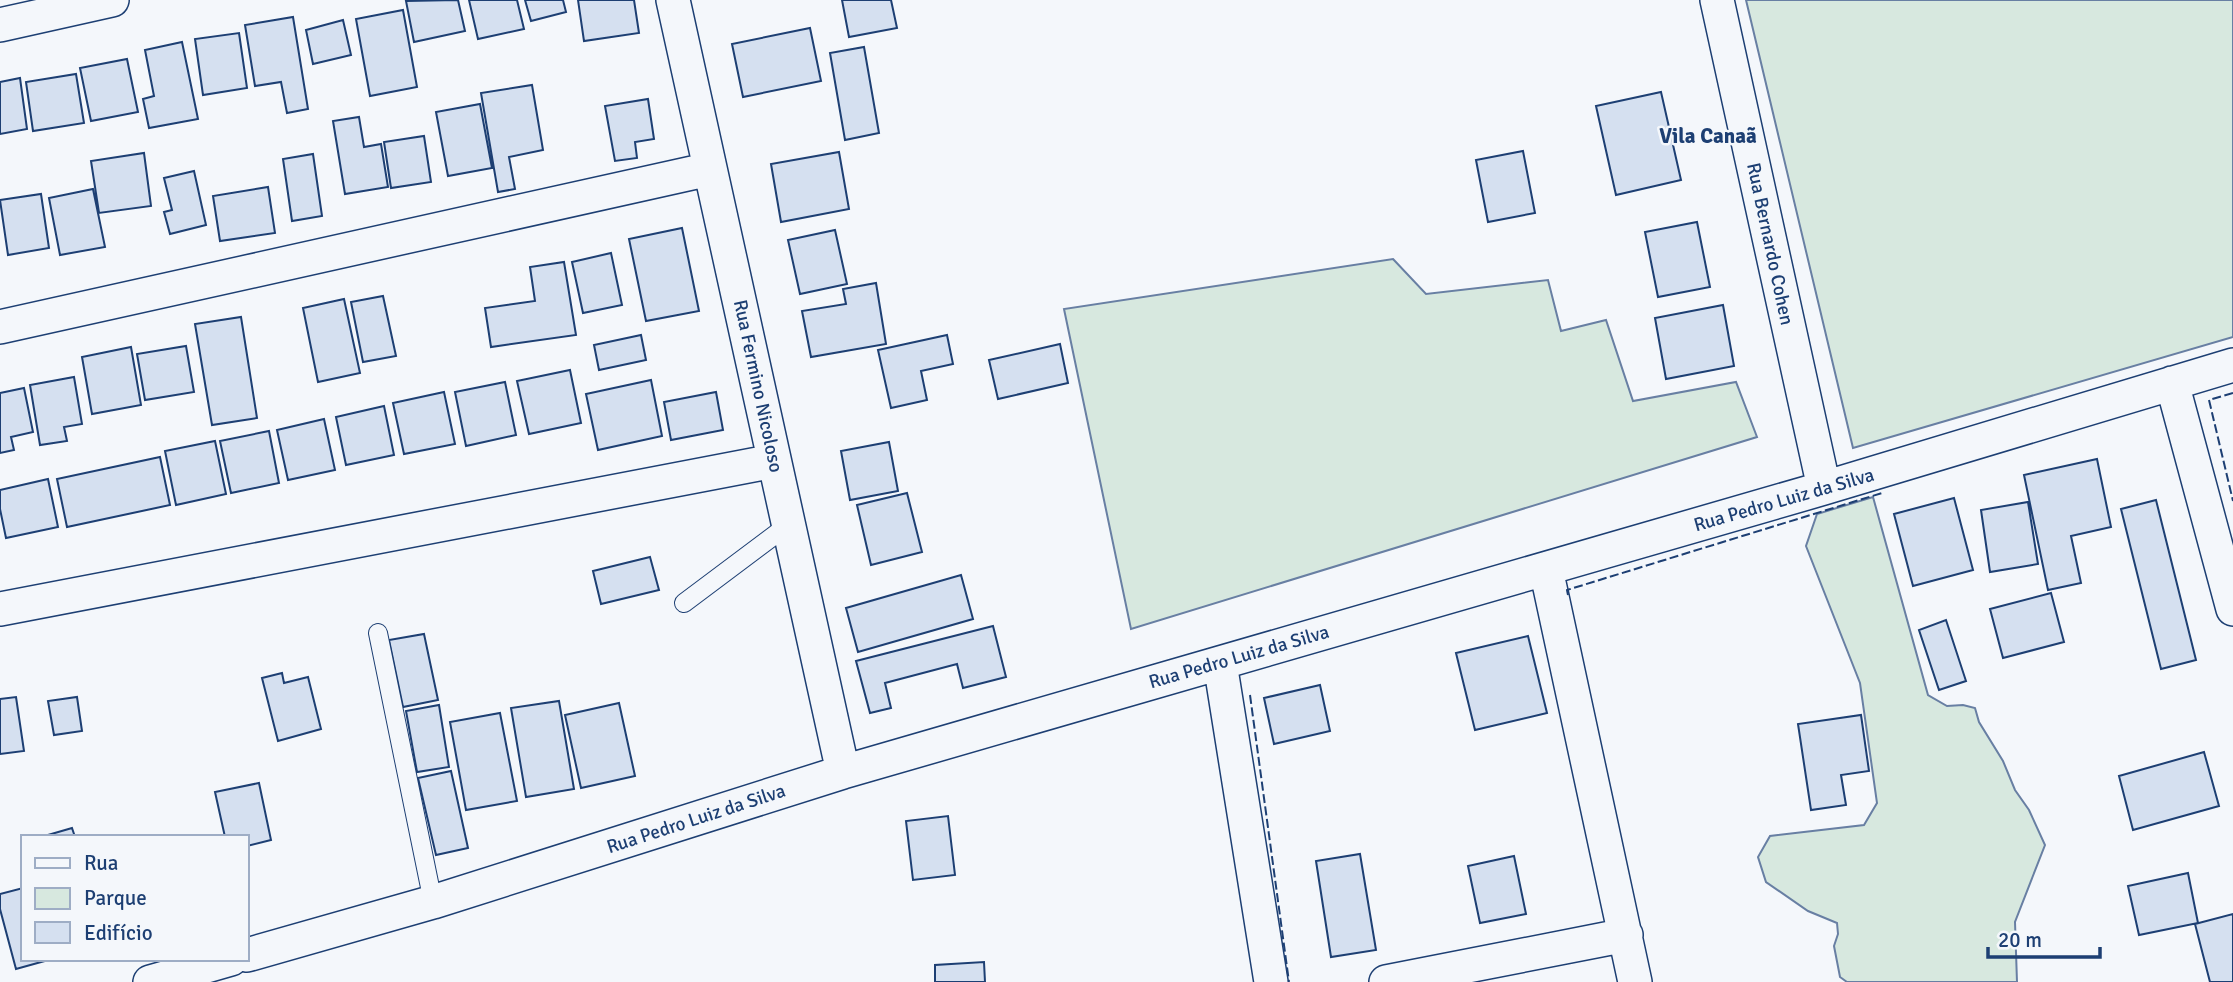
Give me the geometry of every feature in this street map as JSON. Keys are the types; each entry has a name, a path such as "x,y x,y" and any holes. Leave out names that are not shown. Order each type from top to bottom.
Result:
{"street":[{"path":"0,25 112,0"},
{"name":"Rua Fermino Nicoloso","path":"673,0 843,772"},
{"name":"Rua Bernardo Cohen","path":"1717,0 1824,488"},
{"path":"0,327 710,169"},
{"name":"Rua Pedro Luiz da Silva","path":"248,955 433,902 843,772 1824,488 2233,365"},
{"path":"2172,383 2233,610"},
{"path":"0,608 774,461"},
{"path":"1546,569 1635,982"},
{"path":"1220,663 1271,982"},
{"path":"1386,982 1626,935"},
{"path":"150,982 224,961"}],"lane":[{"path":"684,603 788,525"},
{"path":"378,633 433,902"}],"green space":[{"path":"1746,0 2233,0 2233,337 1853,448"},
{"path":"1393,259 1426,294 1548,280 1561,331 1606,320 1633,401 1736,382 1757,437 1131,629 1064,309"},
{"path":"1873,497 1928,695 1947,706 1963,705 1975,708 1979,722 2003,761 2015,790 2029,810 2045,845 2015,922 2017,982 1847,982 1840,977 1834,946 1838,934 1837,923 1808,911 1766,882 1758,857 1770,836 1864,825 1877,803 1860,683 1806,546 1817,514"}],"building":[{"path":"458,0 465,31 414,42 406,1"},
{"path":"469,0 517,0 524,29 478,39"},
{"path":"525,0 563,0 566,12 531,21"},
{"path":"578,0 634,0 639,33 584,41"},
{"path":"842,0 891,0 897,28 849,37"},
{"path":"403,10 417,87 370,96 356,19"},
{"path":"293,17 308,109 287,113 281,82 255,86 245,25"},
{"path":"343,20 351,55 313,64 306,30"},
{"path":"810,28 821,81 743,97 732,44"},
{"path":"239,33 247,88 203,95 195,39"},
{"path":"182,42 198,119 149,128 143,99 154,96 145,50"},
{"path":"864,47 879,133 845,140 830,53"},
{"path":"127,59 138,112 91,121 80,68"},
{"path":"76,74 84,123 33,131 26,82"},
{"path":"20,78 27,129 0,134 0,82"},
{"path":"532,85 543,150 509,157 515,189 498,192 481,93"},
{"path":"1661,92 1681,180 1616,195 1596,106"},
{"path":"648,99 654,139 635,142 637,158 615,161 605,106"},
{"path":"480,104 492,168 448,176 436,112"},
{"path":"359,117 364,147 381,144 388,187 345,194 333,121"},
{"path":"424,136 431,182 391,188 384,142"},
{"path":"1523,151 1535,213 1488,222 1476,160"},
{"path":"839,152 849,209 781,222 771,164"},
{"path":"144,153 151,206 99,213 91,161"},
{"path":"313,154 322,216 292,221 283,159"},
{"path":"194,171 206,225 170,234 164,212 172,210 164,178"},
{"path":"268,187 275,233 220,241 213,196"},
{"path":"93,189 105,247 60,255 49,198"},
{"path":"41,194 49,248 8,255 0,200"},
{"path":"1697,222 1710,287 1658,297 1645,232"},
{"path":"682,228 699,311 646,321 629,239"},
{"path":"835,230 847,284 800,294 788,240"},
{"path":"611,253 622,305 583,313 572,262"},
{"path":"564,262 576,335 491,347 485,308 535,301 530,267"},
{"path":"876,283 886,344 811,357 802,311 846,304 843,289"},
{"path":"383,296 396,356 363,362 351,302"},
{"path":"344,299 360,373 318,382 303,308"},
{"path":"1723,305 1734,366 1666,379 1655,318"},
{"path":"241,317 257,418 212,425 195,324"},
{"path":"641,335 646,360 599,370 594,345"},
{"path":"947,335 953,364 921,371 927,400 891,408 878,350"},
{"path":"1060,344 1068,383 998,399 989,360"},
{"path":"186,346 194,392 145,400 137,354"},
{"path":"131,347 141,405 92,414 82,357"},
{"path":"570,370 581,423 529,434 517,381"},
{"path":"74,377 82,424 64,427 67,441 40,445 30,385"},
{"path":"651,380 662,436 598,450 586,394"},
{"path":"505,382 516,435 466,446 455,392"},
{"path":"24,388 33,432 11,437 14,450 0,453 0,393"},
{"path":"444,392 455,444 404,454 393,403"},
{"path":"716,392 723,430 671,440 664,402"},
{"path":"384,406 394,455 346,465 336,417"},
{"path":"324,419 335,470 288,480 277,430"},
{"path":"269,431 279,483 231,493 220,441"},
{"path":"215,441 226,494 176,505 165,451"},
{"path":"889,442 898,491 850,500 841,451"},
{"path":"160,457 170,505 67,527 57,479"},
{"path":"2097,459 2111,527 2071,536 2081,583 2048,590 2024,475"},
{"path":"48,479 58,527 6,538 0,509 0,490"},
{"path":"907,493 922,552 871,565 857,505"},
{"path":"1954,498 1973,570 1913,586 1894,514"},
{"path":"2156,500 2196,660 2161,669 2121,509"},
{"path":"2028,502 2038,564 1990,572 1981,510"},
{"path":"650,557 659,590 601,604 593,571"},
{"path":"961,575 973,619 858,652 846,608"},
{"path":"2051,593 2064,642 2003,658 1990,609"},
{"path":"1946,620 1966,681 1939,690 1919,630"},
{"path":"993,626 1006,677 963,688 957,664 885,683 891,708 870,713 856,661"},
{"path":"424,634 438,700 403,707 389,640"},
{"path":"1528,636 1547,713 1475,730 1456,653"},
{"path":"282,673 284,683 308,677 321,729 278,741 262,678"},
{"path":"1320,685 1330,731 1274,744 1264,698"},
{"path":"16,697 24,751 0,754 0,699"},
{"path":"77,697 82,731 54,735 48,701"},
{"path":"559,701 574,789 526,797 511,708"},
{"path":"619,703 635,776 581,788 565,715"},
{"path":"439,705 449,767 417,772 406,711"},
{"path":"500,713 517,801 466,810 450,722"},
{"path":"1861,715 1869,771 1841,775 1846,805 1811,810 1798,724"},
{"path":"2204,752 2219,806 2133,830 2119,776"},
{"path":"451,771 468,848 436,855 418,778"},
{"path":"259,783 271,840 248,846 248,835 225,835 215,792"},
{"path":"948,816 955,875 913,880 906,821"},
{"path":"72,828 74,835 48,835"},
{"path":"1360,854 1376,950 1331,957 1316,861"},
{"path":"1514,856 1526,914 1480,923 1468,866"},
{"path":"2188,873 2198,923 2139,935 2128,886"},
{"path":"21,889 21,961 45,961 16,969 0,909 0,894"},
{"path":"2233,914 2233,982 2210,982 2195,924"},
{"path":"984,962 985,982 935,982 935,965"}],"fence":[{"path":"2233,393 2209,400 2233,501"},
{"path":"1568,595 1567,590 1882,493"},
{"path":"1250,695 1289,982"}],"district":[{"name":"Vila Canaã","path":"1708,136"}]}
